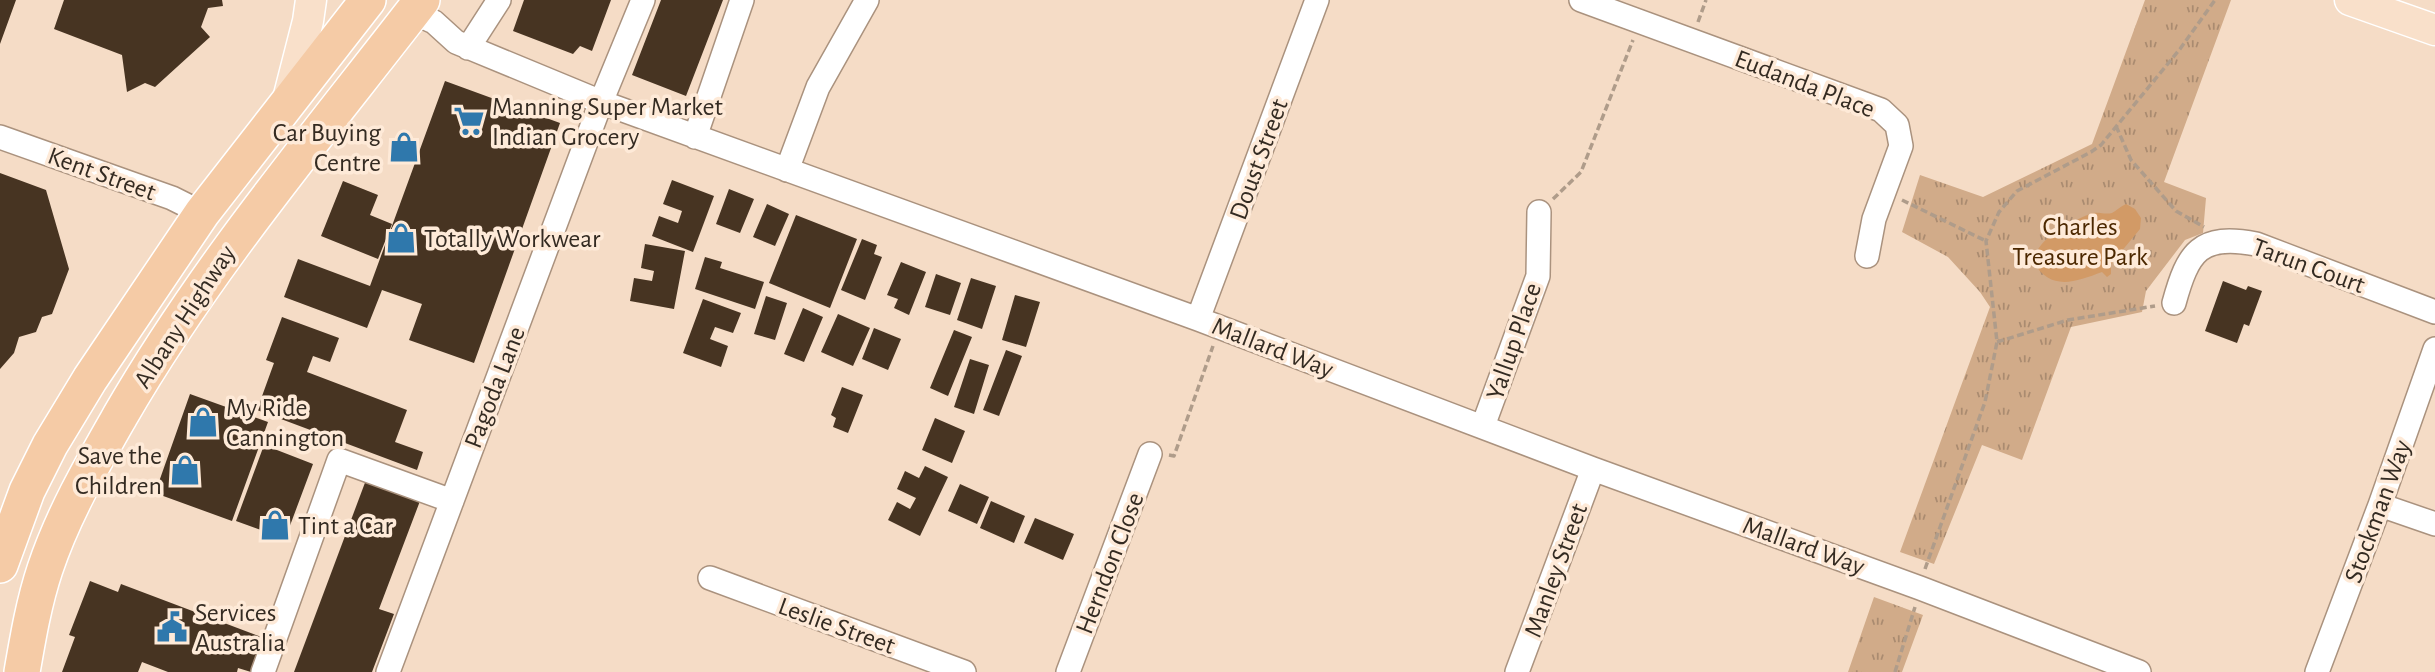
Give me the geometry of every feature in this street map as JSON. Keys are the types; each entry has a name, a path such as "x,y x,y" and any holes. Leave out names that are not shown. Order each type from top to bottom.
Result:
{"highway":[{"name":"Albany Highway","path":"0,565 27,491 50,445 90,379 202,213 368,0"},
{"name":"Albany Highway","path":"21,665 45,568 60,530 102,447 148,368 240,232 409,4"}],"main road":[{"path":"287,103 311,0"},
{"path":"2350,0 2435,30"}],"street":[{"path":"462,45 499,0"},
{"name":"Pagoda Lane","path":"388,672 601,102 643,0"},
{"path":"695,137 742,0"},
{"path":"787,170 818,87 867,0"},
{"name":"Doust Street","path":"1198,319 1317,0"},
{"name":"Eudanda Place","path":"1581,0 1881,110 1897,125 1901,146 1874,219 1867,256"},
{"name":"Mallard Way","path":"409,4 462,45 601,102 1220,327 1593,469 1920,587 2139,672"},
{"name":"Kent Street","path":"0,136 172,198 202,213"},
{"name":"Yallup Place","path":"1483,426 1538,276 1539,212"},
{"name":"Tarun Court","path":"2174,303 2182,274 2193,255 2210,244 2231,239 2256,244 2435,312"},
{"name":"Stockman Way","path":"2317,672 2435,349"},
{"name":"Herndon Close","path":"1068,672 1150,454"},
{"path":"263,672 339,460 452,501"},
{"name":"Manley Street","path":"1517,672 1593,469"},
{"path":"2380,505 2435,524"},
{"name":"Leslie Street","path":"710,578 964,672"}],"path":[{"path":"1895,672 1920,587 1985,402 1997,342 1986,241 1998,212 2017,191 2101,145 2180,49 2215,0"},
{"path":"1539,212 1581,172 1640,22"},
{"path":"2116,126 2131,160 2176,211 2231,239"},
{"path":"1884,192 1986,241"},
{"path":"1997,342 2068,320 2174,303"},
{"path":"1150,454 1174,456 1220,327"}],"green space":[{"name":"Charles Treasure Park","path":"2145,0 2231,0 2164,182 2206,198 2203,233 2185,240 2146,291 2142,312 2071,327 2022,460 1982,445 1934,564 1900,552 1990,307 1948,257 1902,232 1920,175 1983,197 2092,144"},
{"path":"1874,597 1923,615 1902,672 1848,672"}],"shaded area":[{"path":"2126,204 2135,209 2141,218 2140,229 2111,264 2111,274 2107,277 2102,272 2073,281 2055,281 2040,271 2033,261 2041,245 2056,232 2090,214 2112,213"}],"building":[{"path":"0,0 16,0 0,44"},
{"path":"64,0 222,0 223,6 208,8 201,27 210,37 155,87 145,83 127,92 122,55 54,29"},
{"path":"524,0 611,0 592,51 580,46 573,54 513,31"},
{"path":"661,0 723,0 686,96 632,75"},
{"path":"445,81 560,123 474,363 409,340 422,304 382,290 367,328 284,297 298,259 370,286"},
{"path":"0,173 46,190 69,269 52,314 42,317 36,332 19,337 14,353 0,369"},
{"path":"672,180 714,196 693,252 652,236 659,216 678,223 682,211 663,204"},
{"path":"343,181 378,195 370,215 392,224 378,259 321,236"},
{"path":"729,189 754,199 740,233 716,224"},
{"path":"767,204 789,214 775,246 753,237"},
{"path":"796,215 857,239 830,308 769,283"},
{"path":"862,239 877,245 874,254 882,257 865,300 841,290"},
{"path":"645,244 685,251 674,309 630,301 634,278 652,281 654,271 641,268"},
{"path":"705,257 722,262 720,268 764,282 755,309 695,289"},
{"path":"901,262 926,272 909,315 894,308 898,299 887,295"},
{"path":"936,274 961,283 950,315 925,307"},
{"path":"971,278 996,286 982,329 957,320"},
{"path":"2223,281 2246,290 2248,286 2262,291 2249,326 2244,324 2237,343 2205,331"},
{"path":"1015,295 1040,302 1026,347 1002,340"},
{"path":"766,296 787,303 775,340 754,334"},
{"path":"703,299 741,313 733,333 715,327 710,339 728,346 721,367 683,353"},
{"path":"803,308 823,317 804,362 784,354"},
{"path":"838,314 870,328 853,366 821,352"},
{"path":"282,317 339,338 330,362 313,356 307,372 407,410 395,442 423,452 417,470 257,410 274,363 266,360"},
{"path":"874,328 901,339 888,370 862,359"},
{"path":"954,330 972,337 948,396 930,388"},
{"path":"1006,350 1022,356 999,416 983,410"},
{"path":"970,359 989,365 974,414 954,407"},
{"path":"842,387 863,395 848,433 833,427 836,418 831,415"},
{"path":"190,394 268,422 232,521 155,493"},
{"path":"935,418 965,431 952,463 922,450"},
{"path":"264,445 313,464 285,539 236,521"},
{"path":"925,466 948,477 920,536 888,520 897,502 910,509 916,498 897,489 905,471 919,478"},
{"path":"366,480 420,501 379,609 394,614 372,672 294,672"},
{"path":"960,484 989,497 977,524 948,511"},
{"path":"991,501 1025,516 1014,543 980,528"},
{"path":"1035,518 1074,534 1063,560 1024,543"},
{"path":"90,581 118,592 121,584 264,638 251,672 238,668 237,672 168,672 142,662 138,672 62,672 75,637 69,635"}],"place":[{"name":"Manning Super Market Indian Grocery","path":"469,121"},
{"name":"Car Buying Centre","path":"404,147"},
{"name":"Totally Workwear","path":"401,238"},
{"name":"My Ride Cannington","path":"203,422"},
{"name":"Save the Children","path":"185,470"},
{"name":"Tint a Car","path":"275,525"},
{"name":"Services Australia","path":"172,627"}]}
